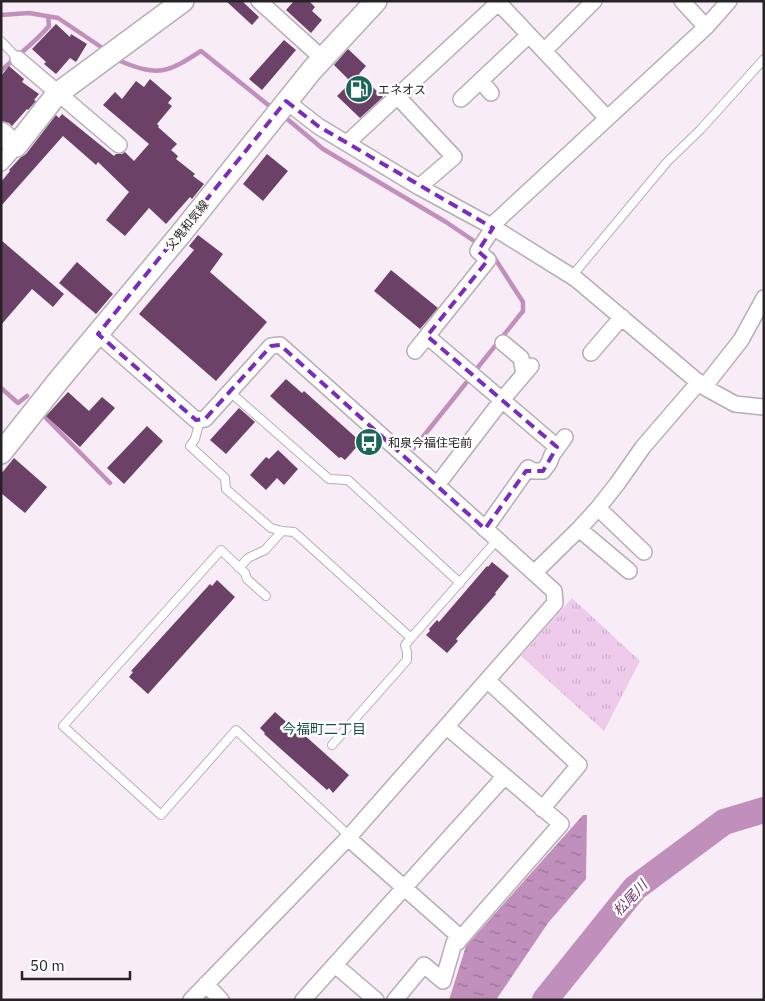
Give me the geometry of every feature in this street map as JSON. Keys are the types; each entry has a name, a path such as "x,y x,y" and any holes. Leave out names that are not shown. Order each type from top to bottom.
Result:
{"main road":[{"name":"父鬼和気線","path":"1,453 173,243 286,101 322,58 376,1"},
{"path":"8,140 57,94 171,4"}],"street":[{"path":"259,1 322,58"},
{"path":"544,51 594,1"},
{"path":"682,1 706,27"},
{"path":"415,351 488,260 478,251 492,227 706,27 729,1"},
{"path":"347,143 499,2 607,118"},
{"path":"462,99 529,34"},
{"path":"16,57 119,145"},
{"path":"480,81 491,93"},
{"path":"398,97 454,157 419,186"},
{"path":"286,101 318,126 492,227 572,276 702,384 736,404 764,407"},
{"path":"1,163 8,140"},
{"path":"534,573 598,508 643,447 741,340 764,298"},
{"path":"591,353 622,317"},
{"path":"98,334 196,420 205,420 271,346 280,345 554,591 555,603 447,727 348,838 191,1000"},
{"path":"427,336 502,400 561,442 549,463 550,474 544,471 533,471 528,468 485,529"},
{"path":"437,485 527,370 522,358 513,346"},
{"path":"598,508 644,552"},
{"path":"579,529 629,571"},
{"path":"487,680 579,765 542,809"},
{"path":"395,1000 424,965 443,981 454,943 458,942 561,824 447,727"},
{"path":"304,1000 504,776"},
{"path":"348,838 461,938"},
{"path":"335,965 376,1000"},
{"path":"206,984 221,1000"}],"lane":[{"path":"1,41 16,57"},
{"path":"572,276 667,162 764,59"},
{"path":"230,392 329,479 348,480 460,582"},
{"path":"200,420 195,439 190,446 225,478 226,489 270,528 294,532 411,638"},
{"path":"240,568 248,558 265,550 282,531"},
{"path":"332,745 407,660 406,645 411,638 497,540"},
{"path":"266,596 221,550 63,726 161,815 236,730 344,830 348,838"}],"highlighted area":[{"path":"286,101 318,126 493,228 478,251 488,260 427,336 557,447 543,471 526,471 485,529 280,345 271,346 205,419 196,420 98,334"}],"green space":[{"path":"572,598 640,661 604,731 521,656"}],"water":[{"path":"583,815 587,815 586,879 548,923 496,1000 449,1000 466,946"}],"building":[{"path":"226,1 242,1 259,17 252,25"},
{"path":"294,1 309,1 315,7 312,11 322,20 311,33 286,10"},
{"path":"56,24 70,37 71,34 87,44 76,62 70,58 56,74 44,64 46,62 32,49"},
{"path":"284,40 296,50 262,90 249,79"},
{"name":"エネオス","path":"348,49 366,66 359,74 383,97 360,118 337,96 351,82 334,65"},
{"path":"9,66 24,79 22,82 39,94 34,100 36,101 12,126 1,121 1,76"},
{"path":"150,79 172,98 168,103 172,106 157,124 158,127 177,144 171,150 178,156 176,159 204,184 192,199 190,197 166,224 149,208 125,236 106,220 129,192 98,162 96,165 63,136 1,206 1,182 9,170 26,154 56,115 59,118 62,114 114,156 125,152 134,161 149,144 103,105 115,92 122,99 136,81 144,87"},
{"path":"267,154 288,171 263,201 243,184"},
{"path":"198,235 223,254 210,272 267,322 216,381 139,314 194,250 189,246"},
{"path":"1,240 64,294 53,307 32,289 1,325"},
{"path":"77,262 113,294 96,314 59,283"},
{"path":"391,270 438,308 420,329 374,291"},
{"path":"286,379 302,393 304,391 361,442 345,460 341,457 339,458 270,396"},
{"path":"68,392 89,411 102,397 115,408 80,447 46,416"},
{"path":"239,408 255,422 226,454 210,440"},
{"path":"147,426 163,441 124,484 107,468"},
{"path":"278,450 298,469 284,485 277,478 266,490 250,475 266,457 269,459"},
{"path":"14,458 47,487 25,513 1,493 1,474"},
{"path":"492,562 509,576 496,594 456,639 458,641 447,653 426,635 437,620 439,622"},
{"path":"217,580 235,597 148,694 129,677 133,672 131,671 210,584 212,586"},
{"path":"275,712 291,726 292,724 349,775 333,793 329,788 327,790 264,734 260,728"}],"waterway":[{"path":"1,15 29,13 58,18 101,47"},
{"path":"1,71 49,26 48,16"},
{"path":"120,61 154,71 171,68 201,51 272,108"},
{"path":"286,118 323,149 446,222 477,243"},
{"path":"475,371 523,311 523,302 492,254"},
{"path":"414,448 470,378"},
{"path":"1,388 18,403 27,396"},
{"path":"46,418 110,483"},
{"name":"松尾川","path":"545,1000 635,888 724,822 764,810"}],"place":[{"name":"エネオス","path":"359,89"},
{"name":"和泉今福住宅前","path":"369,442"}],"district":[{"name":"今福町二丁目","path":"324,729"}]}
